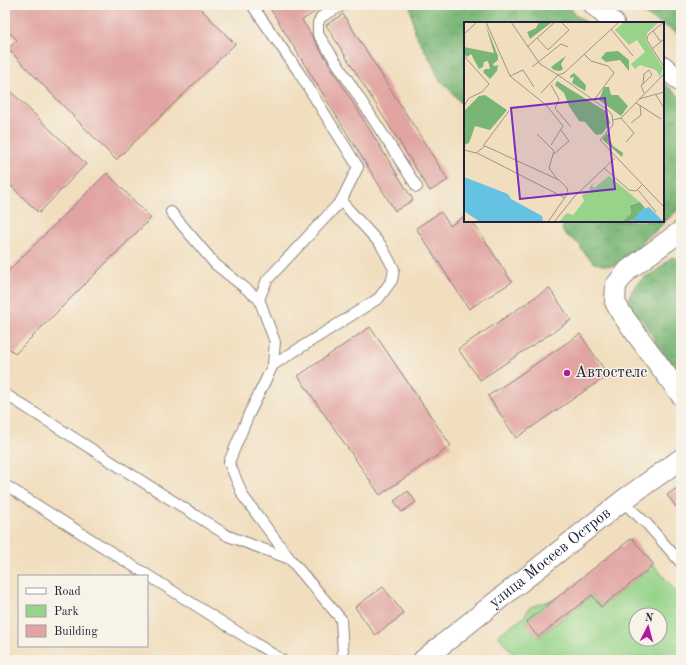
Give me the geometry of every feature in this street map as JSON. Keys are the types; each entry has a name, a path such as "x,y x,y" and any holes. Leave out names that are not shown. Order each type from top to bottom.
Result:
{"street":[{"path":"599,6 613,22"},
{"path":"664,67 681,82"},
{"path":"681,230 628,270 616,285 615,302 621,313 681,395"},
{"name":"улица Мосеев Остров","path":"423,660 622,501 681,459"}],"lane":[{"path":"252,5 298,71 358,168 341,201 268,280 259,299"},
{"path":"343,5 321,17 318,23 318,34 416,187"},
{"path":"273,364 379,298 392,280 394,269 381,245 341,201"},
{"path":"171,212 215,264 259,299 275,342 273,364 249,414 229,462 243,496 290,559 341,619 343,653 340,660"},
{"path":"5,394 228,536 290,559"},
{"path":"5,485 147,575"},
{"path":"622,501 647,524 681,564"},
{"path":"148,575 282,660"}],"green space":[{"path":"410,5 568,5 575,14 585,22 464,22 464,107 445,84 440,81 432,63 415,33"},
{"path":"637,5 681,5 681,38 674,31 664,26 664,22 657,22 640,11"},
{"path":"664,84 681,98 681,207 654,233 648,236 636,252 615,265 608,266 594,263 582,250 580,245 562,230 564,222 664,222"},
{"path":"672,257 681,260 681,374 674,365 668,361 666,356 655,343 645,322 635,314 629,303 629,297 635,286"},
{"path":"654,565 681,598 681,660 507,660 513,654 498,635 523,618 530,607 557,598 526,622 539,637 592,595 601,607"}],"building":[{"path":"5,5 197,5 235,44 116,160 8,49 17,40 5,28"},
{"path":"268,5 326,5 302,20 413,200 395,211"},
{"path":"343,14 448,180 430,191 326,25"},
{"path":"5,86 86,164 39,213 5,180"},
{"path":"107,173 151,218 15,354 5,344 5,274"},
{"path":"441,212 450,226 464,217 464,222 473,222 512,282 469,309 416,228"},
{"path":"549,288 571,320 480,380 458,349"},
{"path":"370,327 451,446 380,495 298,376"},
{"path":"580,334 608,375 516,438 488,396"},
{"path":"681,485 681,513 667,495"},
{"path":"408,491 416,502 402,512 394,501"},
{"path":"632,538 654,565 601,607 592,595 538,637 526,622"},
{"path":"383,587 404,614 375,635 355,607"}],"place":[{"name":"Автостелс","path":"567,373"}]}
